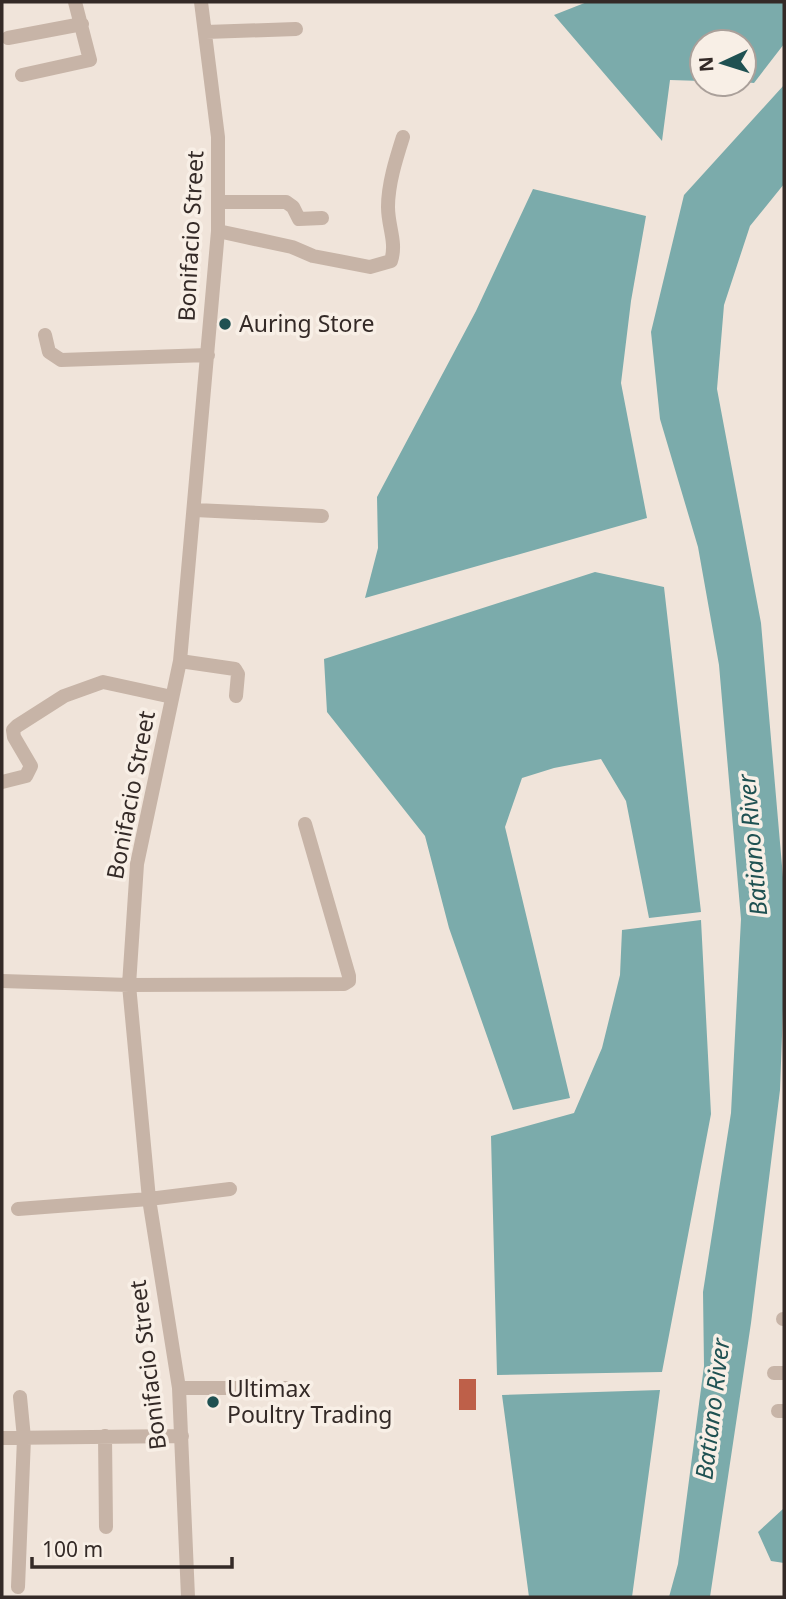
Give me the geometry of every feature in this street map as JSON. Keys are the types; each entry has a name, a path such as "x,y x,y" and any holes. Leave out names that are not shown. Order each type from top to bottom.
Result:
{"street":[{"path":"22,75 90,60 75,2"},
{"name":"Bonifacio Street","path":"188,1597 179,1388 149,1199 129,985 137,864 180,661 218,231 218,136 201,2"},
{"path":"8,38 82,24"},
{"path":"206,32 296,29"},
{"path":"218,231 292,247 313,256 370,267 391,261 395,249 388,208 394,166 403,137"},
{"path":"220,202 286,202 293,207 297,218 322,218"},
{"path":"45,335 49,352 61,360 208,355"},
{"path":"195,510 323,516"},
{"path":"180,661 236,669 236,696"},
{"path":"2,782 26,776 31,766 14,737 13,730 64,696 103,682 172,697"},
{"path":"2,981 129,985 344,984 349,981 305,824"},
{"path":"18,1209 149,1199 230,1189"},
{"path":"179,1388 299,1388"},
{"path":"18,1587 24,1438 20,1397"},
{"path":"105,1436 106,1527"},
{"path":"2,1438 182,1436"}],"water":[{"path":"587,2 784,2 784,44 758,78 758,28 688,28 688,81 670,80 662,141 554,15"},
{"name":"Batiano River","path":"784,85 784,184 750,226 724,305 717,389 761,623 784,889 780,1090 751,1323 710,1597 669,1597 678,1564 704,1366 703,1292 731,1113 741,919 719,665 698,547 660,419 651,332 684,195"},
{"path":"533,189 646,216 631,301 621,383 647,518 365,598 378,548 377,497 476,311"},
{"path":"595,572 664,587 701,912 649,918 626,801 601,759 554,768 522,778 505,827 570,1098 513,1110 449,928 425,836 327,712 324,659"},
{"path":"701,920 711,1114 662,1372 497,1375 491,1136 574,1113 602,1048 620,975 622,930"},
{"path":"660,1390 632,1597 529,1597 502,1395"},
{"path":"784,1508 784,1563 771,1561 758,1532"}],"building":[{"path":"459,1379 476,1379 476,1410 459,1410"}],"place":[{"name":"Auring Store","path":"225,324"},
{"name":"Ultimax Poultry Trading","path":"213,1402"}]}
